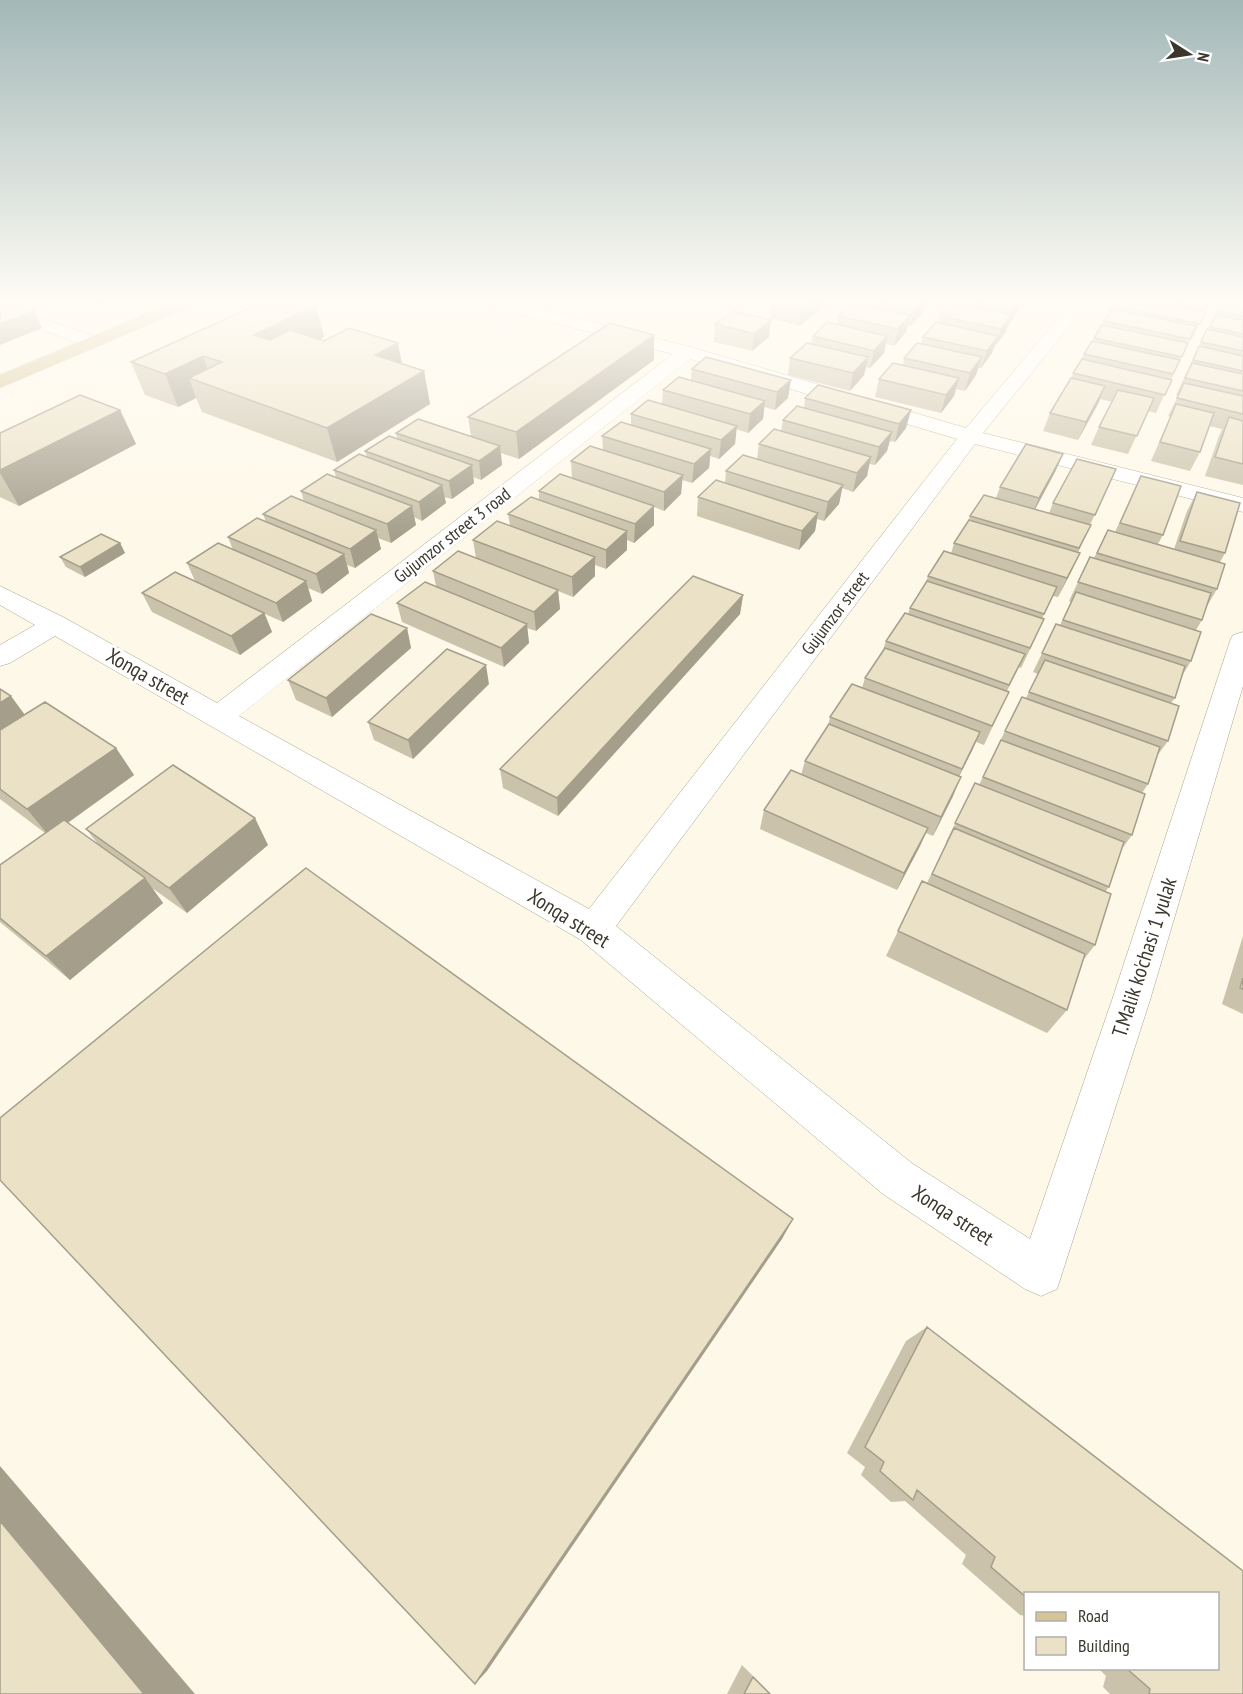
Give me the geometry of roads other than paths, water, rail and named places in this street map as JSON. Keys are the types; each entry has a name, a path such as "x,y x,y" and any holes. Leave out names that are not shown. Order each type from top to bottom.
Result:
{"street":[{"name":"Gujumzor street 3 road","path":"218,717 650,381"},
{"path":"785,381 970,436 1243,505"},
{"name":"Gujumzor street","path":"594,929 970,436 1016,381"},
{"name":"Xonqa street","path":"0,594 594,929 898,1179 1041,1273"},
{"path":"0,657 56,624"},
{"name":"T.Malik ko'chasi 1 yulak","path":"1041,1273 1135,989 1243,640"}]}
